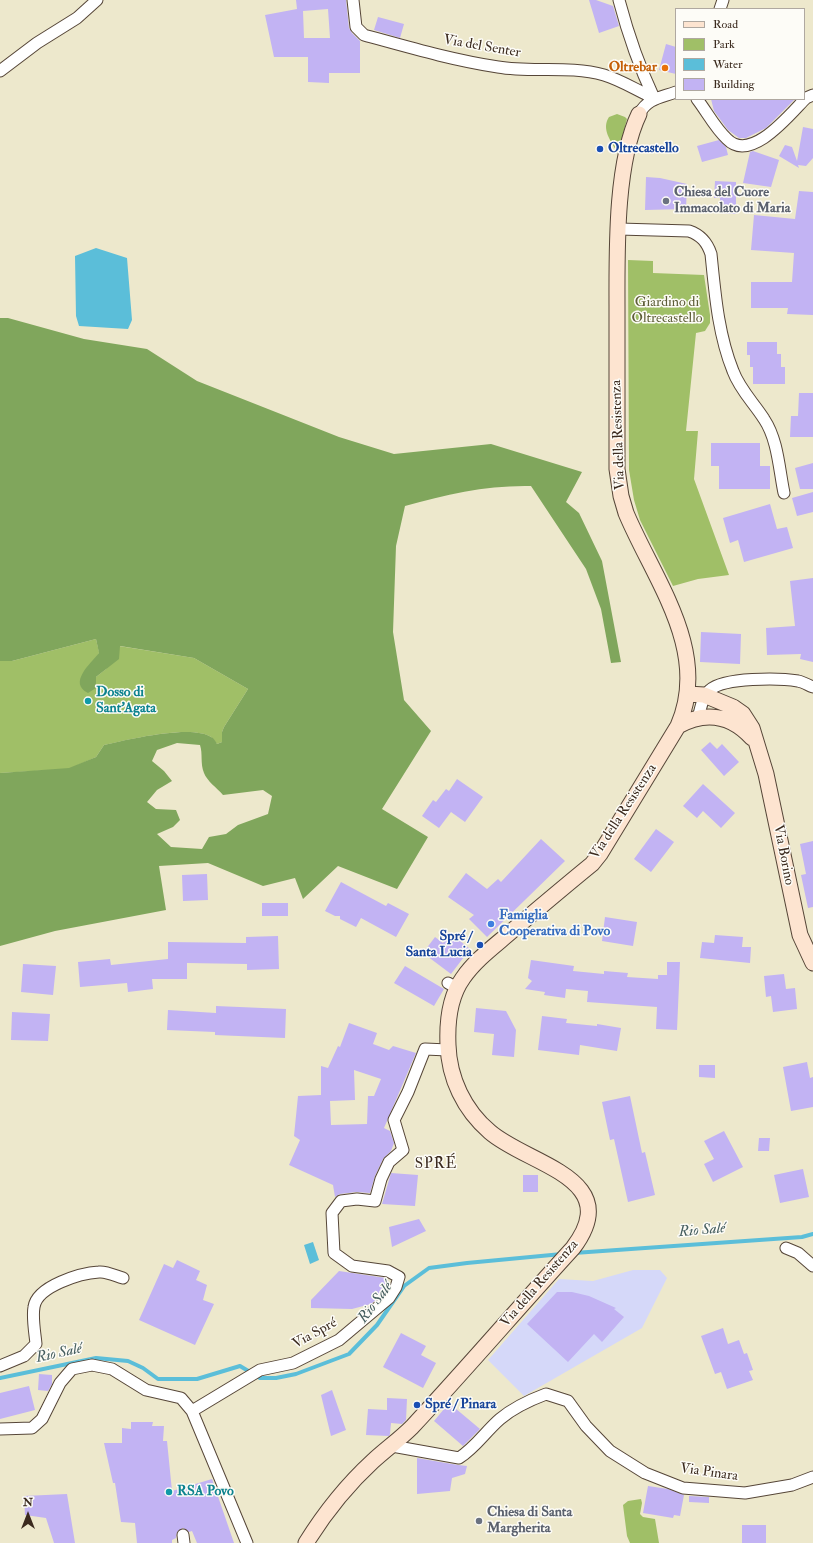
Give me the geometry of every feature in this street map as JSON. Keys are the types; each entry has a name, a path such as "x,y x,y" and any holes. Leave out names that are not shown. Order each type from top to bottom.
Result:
{"street":[{"path":"0,71 37,43 77,18 98,0"},
{"name":"Via del Senter","path":"353,0 356,27 364,35 432,53 498,68 517,70 545,69 604,75 654,98"},
{"path":"620,0 627,29 642,72 654,98"},
{"path":"639,114 643,106 654,98 675,92"},
{"path":"698,100 727,140 736,145 746,146 758,142 772,132 804,100"},
{"name":"Via della Resistenza","path":"306,1543 314,1529 353,1482 392,1446 476,1358 573,1248 580,1238 587,1218 587,1202 585,1194 578,1185 559,1172 506,1143 489,1131 470,1109 456,1086 450,1069 448,1050 449,1021 452,1002 452,986 464,977 485,954 592,864 600,854 678,726 688,694 687,662 680,629 634,532 621,496 617,469 619,229 623,171 631,136 639,114"},
{"path":"619,229 689,231 696,233 708,245 711,254 719,322 733,371 743,391 765,420 775,446 784,493"},
{"path":"698,718 704,695 712,688 748,679 772,678 800,682 813,687"},
{"name":"Via Borino","path":"688,694 704,695 723,702 743,714 752,728 770,789 800,935 813,963"},
{"name":"Via Borino","path":"678,726 698,718 726,720 745,730 758,745"},
{"name":"Via Spré","path":"192,1411 260,1370 292,1363 339,1340 389,1298 396,1288 399,1277 388,1271 352,1266 334,1253 332,1213 341,1201 357,1199 375,1201 381,1179 389,1162 403,1150 394,1120 408,1092 419,1061 425,1049 448,1050"},
{"path":"786,1248 798,1253 813,1266"},
{"path":"0,1366 24,1356 36,1344 34,1306 41,1295 60,1281 100,1272 123,1278"},
{"path":"0,1429 32,1428 42,1419 60,1383 72,1369 92,1365 112,1368 146,1390 181,1398 192,1411 248,1543"},
{"name":"Via Pinara","path":"392,1446 459,1458 473,1449 500,1419 527,1402 546,1394 568,1401 586,1426 610,1451 646,1473 683,1488 745,1493 792,1485 813,1477"}],"shaded area":[{"path":"633,1270 660,1270 667,1278 642,1328 524,1396 488,1360 559,1279 593,1281"}],"green space":[{"path":"617,114 627,119 618,153 606,130 609,117"},
{"name":"Giardino di Oltrecastello","path":"628,260 653,261 653,273 704,275 710,323 705,331 696,333 686,431 698,431 694,479 729,575 698,579 673,586 640,520 634,500 629,470"},
{"path":"0,318 8,318 84,339 147,349 197,381 339,437 394,454 491,444 582,472 566,502 579,513 602,561 621,662 611,663 601,609 586,569 531,486 499,487 468,491 405,506 396,546 393,632 404,700 431,731 382,809 428,837 397,889 338,866 303,899 295,878 263,886 208,863 159,866 166,910 55,931 0,946 0,773 69,768 96,757 104,745 159,734 175,732 202,733 215,740 217,744 222,742 222,732 224,727 248,689 194,658 120,646 119,659 96,677 96,688 88,693 82,689 80,679 86,668 99,653 96,639 12,661 0,661","holes":["177,743 200,745 203,769 207,779 223,795 263,790 272,796 268,814 238,825 226,834 209,837 202,849 171,847 157,834 173,827 180,820 176,810 156,809 147,802 157,790 172,781 164,771 152,761 157,750"]},
{"path":"96,639 99,652 96,677 106,669 119,646 194,658 248,689 224,727 222,732 222,742 217,744 212,738 202,733 174,732 159,734 104,745 96,757 69,769 0,773 0,661 12,661"},
{"path":"641,1499 642,1503 640,1514 643,1517 655,1519 659,1543 630,1543 627,1536 623,1505 628,1501"}],"water":[{"path":"96,248 127,258 132,320 128,329 79,326 76,316 75,256"},
{"path":"313,1242 319,1260 310,1264 304,1245"}],"building":[{"path":"296,0 346,0 349,28 360,41 360,73 329,73 329,83 308,82 308,57 274,57 265,15 297,9","holes":["328,9 330,38 304,38 303,11"]},
{"path":"589,0 596,0 613,6 619,26 599,33"},
{"path":"378,17 404,24 400,38 374,30"},
{"path":"666,44 675,47 675,74 659,70"},
{"path":"711,100 794,100 766,128 746,138 739,138 728,130 714,111"},
{"path":"803,127 813,129 813,158 806,166 798,165 799,168 779,156 785,145 792,147 797,161"},
{"path":"719,140 726,147 728,155 702,162 697,146"},
{"path":"753,151 779,160 771,187 743,183 750,152"},
{"name":"Chiesa del Cuore Immacolato di Maria","path":"646,177 660,178 687,184 686,209 645,210"},
{"path":"715,181 736,182 736,214 720,213 720,198 714,198"},
{"path":"799,191 813,192 813,315 787,314 788,308 751,308 751,282 792,282 794,253 751,250 754,215 795,219"},
{"path":"747,342 777,342 777,354 781,354 781,367 785,367 785,384 753,384 753,367 750,367 750,355 747,355"},
{"path":"799,393 813,393 813,437 790,437 791,416 798,416"},
{"path":"711,443 760,443 760,466 770,466 770,489 719,489 719,466 711,466"},
{"path":"813,463 813,489 800,489 795,468"},
{"path":"813,492 813,512 797,516 792,498"},
{"path":"770,504 777,529 787,527 793,548 744,562 738,540 730,543 723,518"},
{"path":"813,578 813,662 800,659 801,654 767,655 766,628 795,626 790,581"},
{"path":"701,632 741,634 740,664 700,662"},
{"path":"710,742 717,749 722,744 739,762 724,776 701,750"},
{"path":"457,779 483,797 465,822 451,812 439,828 422,816 433,800 436,802 446,789 449,791"},
{"path":"703,784 735,813 721,828 703,811 697,818 683,806"},
{"path":"656,829 674,842 651,872 634,859"},
{"path":"541,839 565,861 487,937 469,919 474,915 448,897 466,873 487,889 498,879 501,882"},
{"path":"813,841 813,907 808,908 801,875 806,874 800,844"},
{"path":"207,874 208,900 183,901 182,875"},
{"path":"341,882 386,906 388,903 409,914 396,937 361,918 356,927 340,919 340,916 335,916 325,911"},
{"path":"262,903 288,903 288,916 262,916"},
{"path":"605,917 637,922 633,946 602,941"},
{"path":"450,933 470,949 451,974 423,953 435,937 443,943"},
{"path":"715,935 743,937 742,947 751,947 750,963 700,958 702,942 714,943"},
{"path":"278,936 279,969 247,970 247,964 187,963 187,979 152,979 153,989 128,992 127,983 80,987 78,962 110,959 111,965 168,959 168,942 246,943 246,937"},
{"path":"531,960 574,966 573,971 604,974 604,971 628,973 627,977 658,979 658,975 667,975 667,962 680,962 677,1030 656,1029 657,1007 587,1002 588,991 566,989 565,998 544,995 545,992 525,989 532,981 528,978"},
{"path":"23,964 56,966 53,995 21,992"},
{"path":"405,966 444,989 434,1006 394,983"},
{"path":"784,974 786,989 795,988 797,1009 773,1012 771,996 766,997 764,976"},
{"path":"216,1006 286,1009 285,1038 215,1035 215,1032 167,1030 168,1010 216,1013"},
{"path":"476,1008 506,1011 516,1030 514,1057 492,1055 494,1034 474,1032"},
{"path":"12,1012 50,1014 48,1041 11,1040"},
{"path":"542,1016 567,1019 566,1023 597,1026 597,1024 621,1028 617,1051 580,1045 579,1055 538,1050"},
{"path":"349,1023 377,1033 373,1044 389,1050 393,1046 416,1053 384,1128 390,1131 394,1143 391,1151 383,1159 375,1176 370,1193 356,1192 340,1194 335,1197 333,1185 289,1165 300,1140 294,1136 298,1096 321,1095 321,1066 328,1068 338,1046 340,1047","holes":["354,1070 381,1079 374,1096 368,1096 367,1124 331,1125 330,1101 355,1100"]},
{"path":"807,1062 810,1078 813,1077 813,1107 791,1111 783,1067"},
{"path":"699,1065 715,1065 715,1078 699,1077"},
{"path":"630,1096 642,1153 645,1152 655,1195 628,1202 614,1139 610,1140 602,1102"},
{"path":"724,1131 743,1167 713,1182 704,1164 714,1159 704,1141"},
{"path":"759,1138 770,1138 769,1151 758,1151"},
{"path":"803,1169 809,1197 780,1203 774,1175"},
{"path":"391,1173 418,1175 415,1206 382,1204"},
{"path":"523,1175 538,1175 538,1192 523,1192"},
{"path":"419,1219 426,1231 392,1247 389,1227"},
{"path":"177,1260 200,1271 196,1280 207,1285 203,1300 214,1304 195,1345 139,1320 164,1264 173,1268"},
{"path":"339,1271 386,1278 390,1284 384,1293 371,1304 352,1309 311,1308 311,1300"},
{"path":"557,1292 572,1292 589,1296 616,1308 614,1309 624,1317 602,1342 594,1334 568,1362 527,1324"},
{"path":"723,1328 728,1344 739,1340 744,1354 747,1353 753,1370 749,1371 753,1380 727,1389 721,1372 715,1374 701,1336"},
{"path":"401,1333 426,1346 421,1355 436,1363 423,1388 383,1367"},
{"path":"39,1374 52,1375 52,1384 48,1391 38,1390"},
{"path":"29,1386 35,1410 0,1419 0,1393"},
{"path":"332,1390 346,1430 331,1436 321,1395"},
{"path":"387,1398 407,1399 406,1420 402,1424 391,1423 389,1436 366,1435 368,1409 387,1410"},
{"path":"449,1403 480,1429 463,1446 434,1421"},
{"name":"RSA Povo","path":"131,1422 153,1422 152,1426 164,1426 163,1441 167,1441 172,1491 212,1479 234,1543 197,1543 192,1531 189,1532 183,1528 177,1532 176,1538 172,1540 172,1543 137,1543 135,1523 121,1522 115,1483 113,1483 104,1443 122,1443 122,1428 131,1429"},
{"path":"417,1458 467,1466 465,1474 452,1478 450,1491 417,1494"},
{"path":"648,1486 668,1489 684,1495 680,1516 674,1515 673,1518 643,1513"},
{"path":"67,1494 75,1543 54,1543 46,1518 25,1515 24,1496"},
{"path":"689,1496 709,1497 709,1503 689,1502"},
{"path":"742,1525 766,1525 766,1543 742,1543"}],"waterway":[{"name":"Rio Salé","path":"574,1253 802,1237 813,1234"},
{"name":"Rio Salé","path":"0,1378 96,1358 128,1361 143,1368 158,1379 197,1379 240,1366 260,1378 276,1378 296,1374 349,1354 377,1325 404,1286 429,1268 562,1254"}],"place":[{"name":"Oltrebar","path":"665,68"},
{"name":"Oltrecastello","path":"600,149"},
{"name":"Chiesa del Cuore Immacolato di Maria","path":"666,201"},
{"name":"Dosso di Sant'Agata","path":"88,701"},
{"name":"Famiglia Cooperativa di Povo","path":"491,924"},
{"name":"Spré / Santa Lucia","path":"480,945"},
{"name":"Spré / Pinara","path":"417,1405"},
{"name":"RSA Povo","path":"169,1492"},
{"name":"Chiesa di Santa Margherita","path":"479,1521"}],"district":[{"name":"SPRÉ","path":"436,1165"}]}
